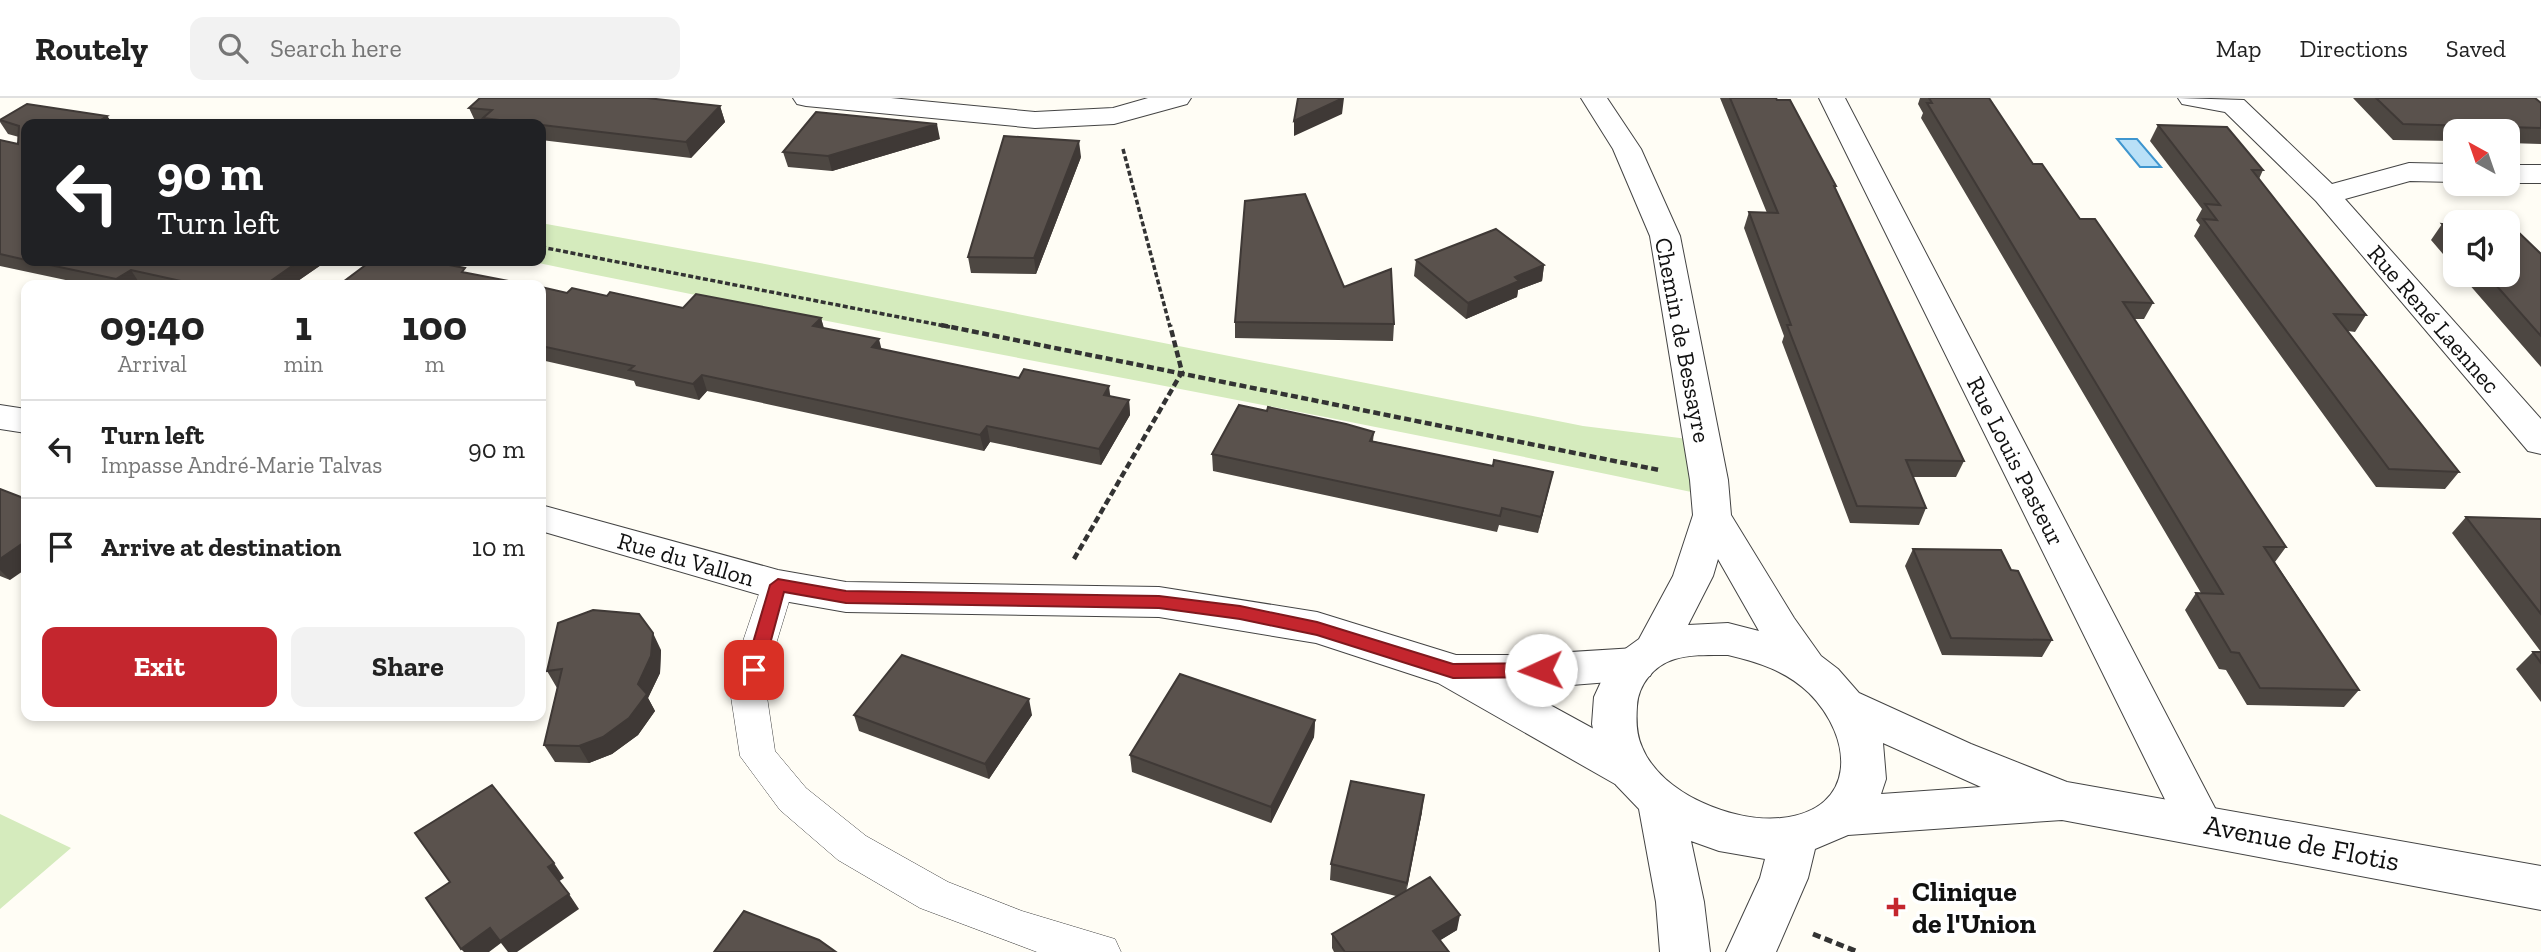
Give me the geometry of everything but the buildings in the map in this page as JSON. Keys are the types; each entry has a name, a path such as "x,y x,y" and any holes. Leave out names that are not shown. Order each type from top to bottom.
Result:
{"street":[{"path":"806,98 1035,120 1114,116 1178,98"},
{"name":"Chemin de Bessayre","path":"1594,98 1628,149 1665,236 1711,498 1779,629 1807,668"},
{"name":"Rue Louis Pasteur","path":"1832,98 2200,824"},
{"path":"2191,98 2234,106 2326,195 2409,172 2443,173"},
{"path":"2520,174 2541,174"},
{"name":"Rue René Laennec","path":"2326,195 2541,442"},
{"path":"0,417 21,420"},
{"name":"Chemin de Bessayre","path":"1644,657 1693,576 1711,498"},
{"name":"Rue du Vallon","path":"546,518 778,585 846,597 1159,602 1240,613 1317,628 1453,671 1646,786"},
{"path":"1728,639 1768,649 1807,668 1829,685 1846,706 1861,734 1865,764 1859,792 1840,816 1795,836 1762,839 1726,834 1691,821 1646,786 1616,742 1612,713 1619,686 1644,657 1689,640 1728,639"},
{"name":"Rue du Vallon","path":"1453,671 1522,672 1644,657"},
{"name":"Avenue de Flotis","path":"1846,706 1955,757 2063,801 2541,888"},
{"path":"1646,786 1680,902 1685,952"},
{"name":"Avenue de Flotis","path":"1840,816 2063,801"},
{"path":"1751,952 1784,878 1795,836"}],"lane":[{"path":"778,585 759,644 749,697 758,756 793,799 852,848 934,895 1022,929 1100,952"}],"path":[{"path":"1051,599 1182,372 1114,116"},
{"path":"546,248 1182,372 1711,498"},
{"path":"1809,934 1819,935 1858,952"}],"green space":[{"path":"546,224 765,264 1583,426 1704,441 1710,496 1415,435 546,264"},
{"path":"0,814 71,848 0,909"}],"water":[{"path":"2117,139 2137,139 2161,167 2140,167"}],"place":[{"name":"Clinique de l'Union","path":"1896,907"}],"route":[{"path":"754,670 759,644 778,585 846,597 1159,602 1240,613 1317,628 1453,671 1541,670"}]}
